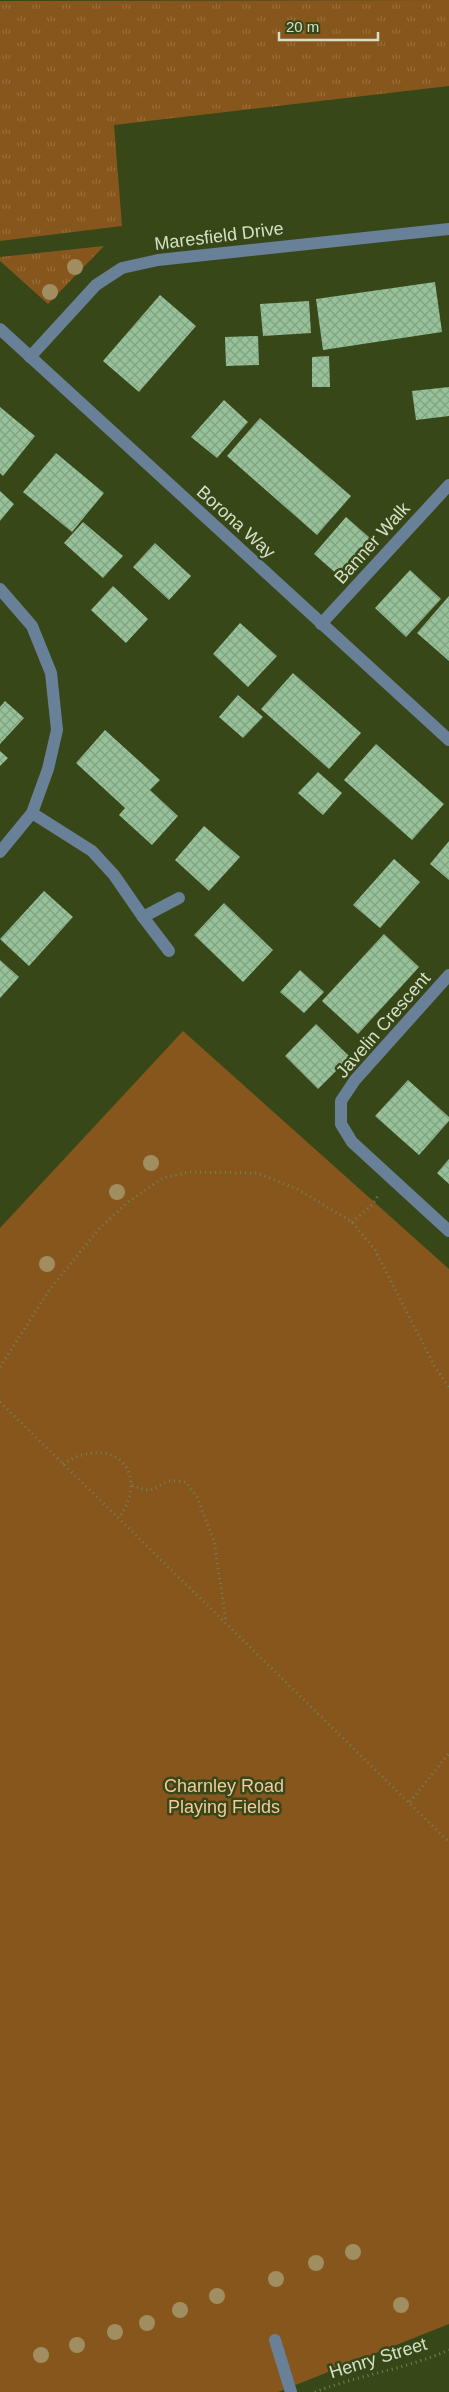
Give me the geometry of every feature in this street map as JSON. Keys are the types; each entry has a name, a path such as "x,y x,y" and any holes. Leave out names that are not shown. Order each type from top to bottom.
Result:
{"street":[{"name":"Maresfield Drive","path":"30,357 96,286 122,268 158,260 449,228"},
{"name":"Borona Way","path":"0,329 449,740"},
{"name":"Banner Walk","path":"321,624 449,485"},
{"path":"0,589 32,626 50,673 57,730 48,769 32,813 0,852"},
{"path":"32,813 92,851 114,874 169,951"},
{"path":"143,917 180,898"},
{"name":"Javelin Crescent","path":"449,975 355,1080 341,1101 341,1124 352,1142 449,1231"},
{"path":"275,2340 291,2392"}],"path":[{"path":"0,1367 50,1289 98,1230 128,1202 163,1178 190,1172 256,1172 299,1190 352,1222 375,1250 435,1367 449,1387"},
{"path":"352,1222 372,1205 391,1177"},
{"path":"0,1402 449,1842"},
{"path":"63,1464 76,1455 93,1451 104,1452 121,1459 129,1470 132,1485 128,1504 119,1518"},
{"path":"132,1485 141,1490 155,1490 170,1481 186,1482 197,1497 214,1541 214,1556 225,1604 226,1622"},
{"path":"410,1802 449,1753"},
{"name":"Henry Street","path":"315,2392 350,2379 420,2363 449,2350"}],"green space":[{"path":"449,0 449,86 114,125 122,226 0,241 0,1"},
{"path":"104,246 48,304 0,261 0,257"},
{"name":"Charnley Road Playing Fields","path":"183,1031 449,1269 449,2324 278,2392 0,2392 0,1228"}],"building":[{"path":"435,282 442,332 323,350 316,299"},
{"path":"160,295 196,326 139,392 103,361"},
{"path":"309,301 311,333 263,336 260,304"},
{"path":"258,336 259,365 226,366 225,337"},
{"path":"329,356 330,387 312,387 312,357"},
{"path":"449,387 449,416 416,420 412,391"},
{"path":"224,400 248,422 217,458 191,437"},
{"path":"0,407 35,436 3,476 0,473"},
{"path":"260,418 351,496 317,535 227,456"},
{"path":"56,453 104,493 72,532 23,492"},
{"path":"0,491 14,504 0,521"},
{"path":"346,517 370,538 338,575 314,554"},
{"path":"83,522 123,556 103,578 64,543"},
{"path":"155,543 191,576 169,600 133,567"},
{"path":"410,570 441,599 406,637 375,608"},
{"path":"113,586 148,619 126,643 91,610"},
{"path":"449,596 449,661 417,633"},
{"path":"240,623 277,656 248,687 213,654"},
{"path":"293,673 361,733 329,769 261,709"},
{"path":"238,695 263,717 243,738 219,717"},
{"path":"5,701 24,718 0,744 0,707"},
{"path":"105,730 160,780 150,790 178,816 152,845 119,815 125,808 76,763"},
{"path":"376,744 444,804 412,840 344,780"},
{"path":"0,751 8,758 0,766"},
{"path":"318,772 342,793 323,815 298,793"},
{"path":"204,826 240,857 209,891 175,860"},
{"path":"449,841 449,880 430,864"},
{"path":"394,859 420,882 380,928 353,905"},
{"path":"44,891 73,917 29,966 0,939"},
{"path":"224,903 273,950 243,982 194,935"},
{"path":"384,934 419,967 358,1034 322,1001"},
{"path":"0,960 19,977 0,998"},
{"path":"300,970 324,992 304,1013 280,992"},
{"path":"316,1024 350,1057 318,1089 285,1056"},
{"path":"408,1080 449,1117 449,1121 419,1155 375,1116"},
{"path":"449,1159 449,1184 437,1173"}]}
